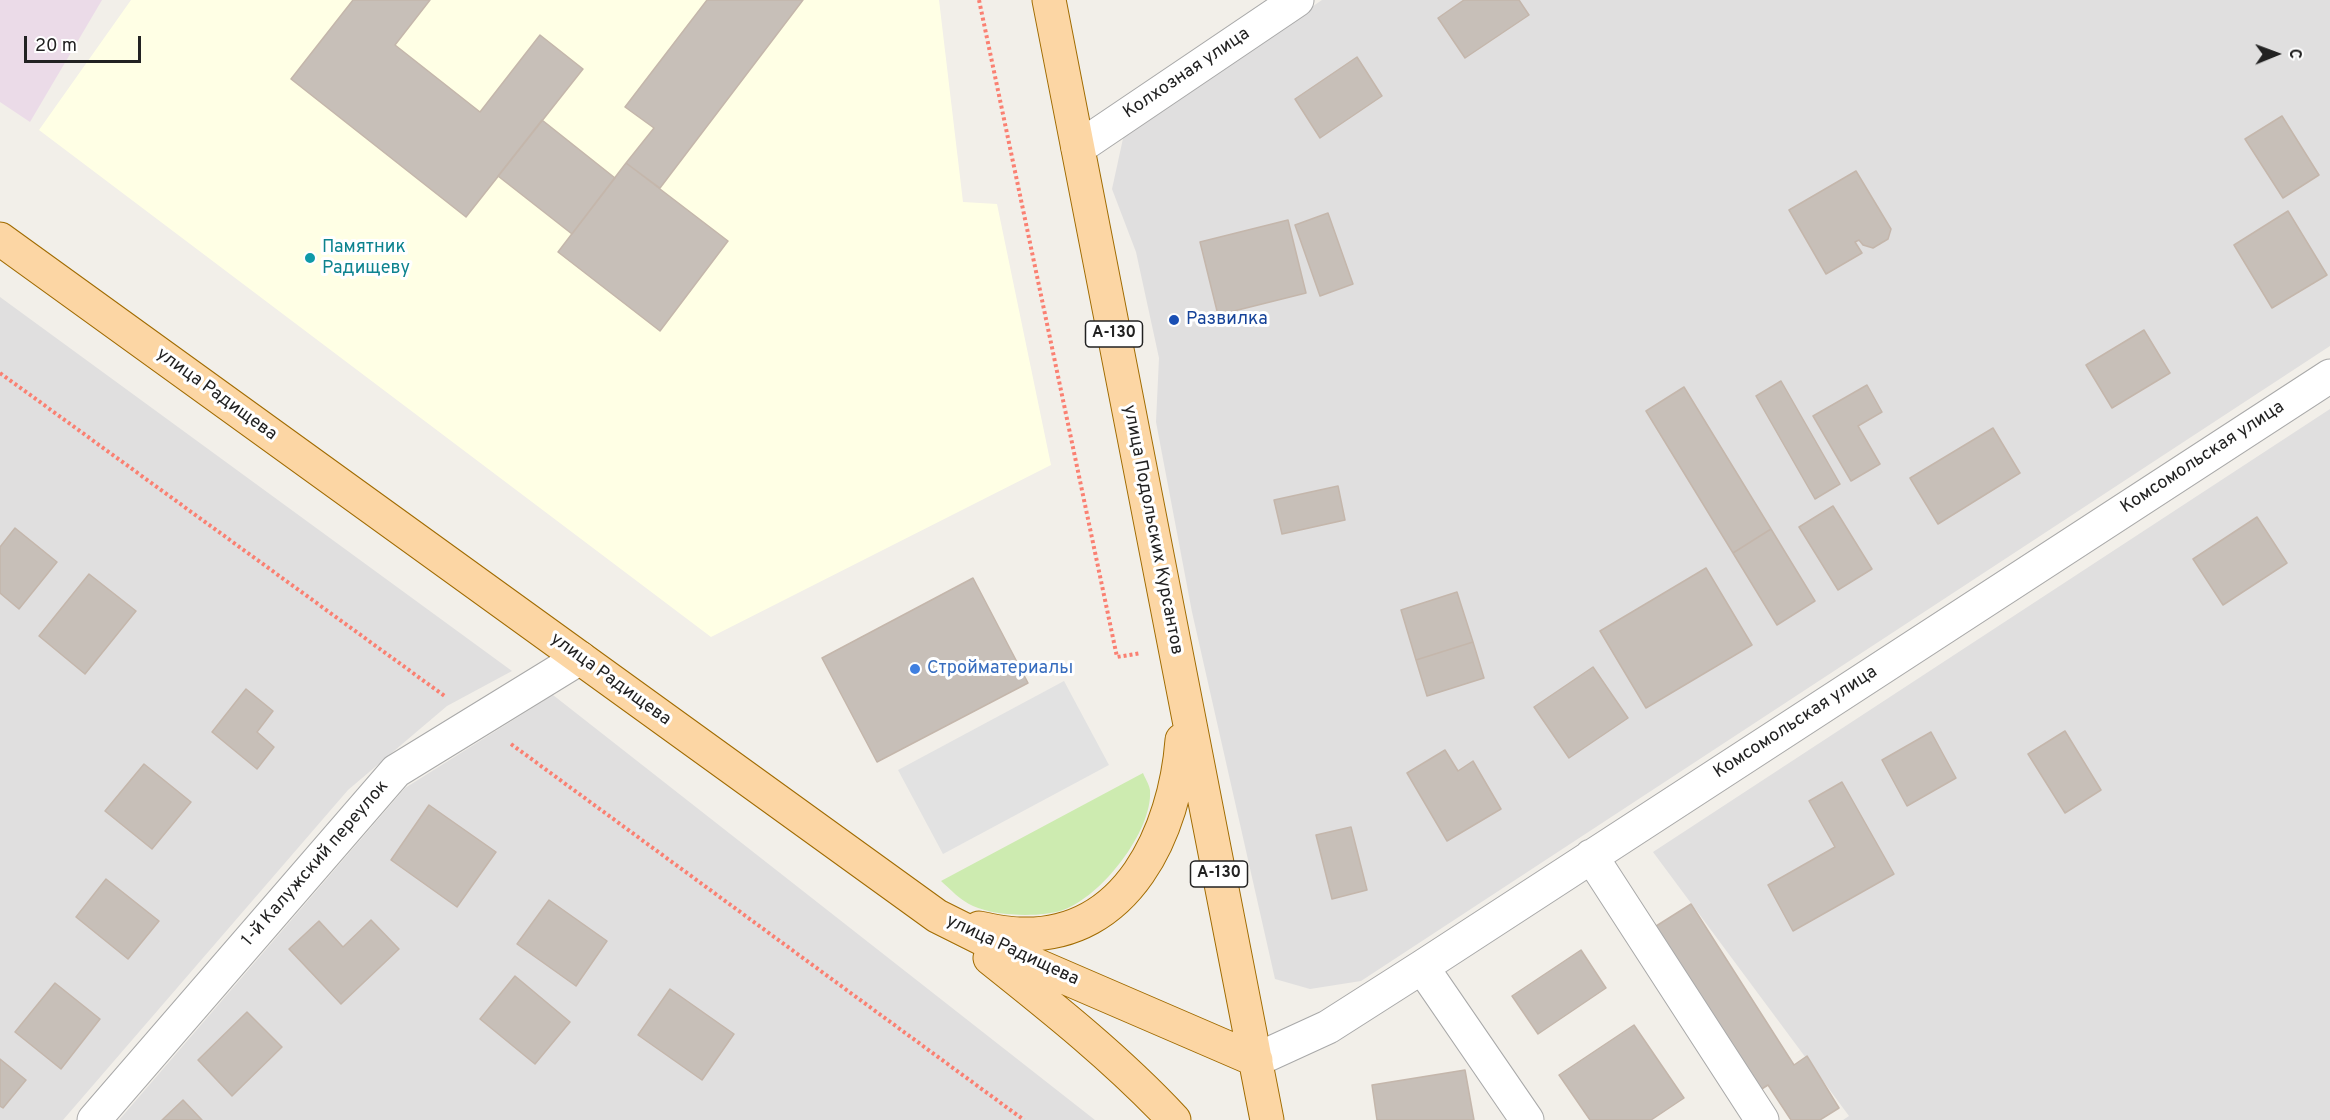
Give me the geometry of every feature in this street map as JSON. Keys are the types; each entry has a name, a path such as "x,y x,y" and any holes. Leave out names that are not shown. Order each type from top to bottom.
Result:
{"main road":[{"name":"улица Подольских Курсантов","path":"1049,0 1256,1060"},
{"name":"улица Радищева","path":"0,239 937,916 1029,962 1256,1060"},
{"path":"937,916 972,927 1021,934 1058,930 1080,924 1109,906 1132,884 1148,860 1170,807 1178,778 1181,750 1182,689"},
{"path":"937,916 1049,1005 1140,1086 1174,1120"},
{"name":"А-130","path":"1256,1060 1267,1120"}],"street":[{"name":"Колхозная улица","path":"1078,148 1297,0"},
{"name":"Комсомольская улица","path":"1256,1060 1328,1027 1422,968 2330,376"},
{"name":"1-й Калужский переулок","path":"94,1120 396,771 580,658"},
{"path":"1591,856 1762,1120"},
{"path":"1422,968 1527,1120"}],"path":[{"path":"979,0 1118,657 1142,653"}],"shaded area":[{"path":"0,0 102,0 30,122 0,102"},
{"path":"131,0 939,0 963,202 997,204 1051,465 711,637 39,130"},
{"path":"1322,0 2330,0 2330,346 1361,981 1310,989 1275,979 1192,612 1156,422 1159,358 1136,252 1112,189 1124,134"},
{"path":"0,297 512,671 447,706 348,790 63,1120 0,1120"},
{"path":"2330,409 2330,1120 1843,1120 1849,1116 1653,852"},
{"path":"1064,681 1109,765 943,854 898,770"},
{"path":"553,695 1095,1120 119,1120 405,788"}],"green space":[{"path":"1143,773 1150,790 1149,806 1134,843 1108,877 1078,903 1053,913 1017,915 993,912 969,904 941,881"}],"building":[{"path":"353,0 430,0 395,45 480,112 540,35 583,69 466,217 291,79"},
{"path":"707,0 803,0 660,188 626,163 654,128 625,107"},
{"path":"1464,0 1519,0 1529,15 1465,58 1438,18"},
{"path":"1357,57 1382,96 1320,138 1295,99"},
{"path":"2282,116 2319,175 2283,198 2245,139"},
{"path":"542,120 615,178 572,234 498,176"},
{"path":"626,163 728,241 660,331 558,252"},
{"path":"1856,171 1891,229 1888,239 1873,248 1863,245 1859,240 1855,242 1862,253 1826,274 1789,210"},
{"path":"2288,211 2327,275 2272,308 2234,245"},
{"path":"1328,213 1353,284 1320,296 1295,225"},
{"path":"1288,220 1306,293 1218,315 1200,242"},
{"path":"2144,330 2170,373 2112,408 2086,365"},
{"path":"1781,381 1840,484 1815,499 1756,396"},
{"path":"1867,385 1882,412 1858,426 1880,464 1851,481 1813,416"},
{"path":"1684,387 1771,529 1733,553 1646,411"},
{"path":"1993,428 2020,473 1938,524 1910,478"},
{"path":"1338,486 1345,520 1282,534 1274,500"},
{"path":"1833,506 1872,569 1838,590 1799,527"},
{"path":"2257,517 2287,563 2223,605 2193,559"},
{"path":"15,528 57,562 19,609 0,593 0,547"},
{"path":"1771,529 1815,601 1777,625 1733,553"},
{"path":"1706,568 1752,645 1646,708 1600,631"},
{"path":"89,574 136,611 85,674 39,636"},
{"path":"973,578 1028,683 877,762 822,658"},
{"path":"1457,592 1473,642 1416,660 1401,610"},
{"path":"1473,642 1484,678 1427,696 1416,660"},
{"path":"1593,667 1628,718 1569,758 1534,707"},
{"path":"246,689 273,711 257,732 274,747 257,769 212,732"},
{"path":"2065,731 2101,790 2065,813 2028,754"},
{"path":"1931,732 1956,778 1907,806 1882,760"},
{"path":"1445,750 1458,771 1473,761 1501,809 1447,841 1407,773"},
{"path":"144,764 191,802 152,849 105,811"},
{"path":"1842,782 1894,874 1793,931 1768,885 1835,847 1809,801"},
{"path":"429,805 496,852 457,907 391,860"},
{"path":"1351,827 1367,890 1332,899 1316,835"},
{"path":"106,879 159,921 128,959 76,917"},
{"path":"549,900 607,941 576,986 517,944"},
{"path":"1691,904 1794,1065 1807,1056 1839,1108 1820,1120 1791,1120 1768,1085 1757,1092 1653,928"},
{"path":"371,920 399,949 341,1004 289,949 319,921 343,947"},
{"path":"1581,950 1606,988 1538,1034 1512,996"},
{"path":"515,976 570,1022 535,1064 480,1019"},
{"path":"55,983 100,1019 61,1069 15,1032"},
{"path":"670,989 734,1034 702,1080 638,1035"},
{"path":"247,1012 282,1047 232,1096 198,1060"},
{"path":"1634,1025 1684,1098 1651,1120 1590,1120 1559,1075"},
{"path":"0,1059 26,1080 3,1108 0,1106"},
{"path":"1465,1070 1474,1120 1377,1120 1372,1085"},
{"path":"183,1100 202,1120 162,1120"}],"place":[{"name":"Памятник Радищеву","path":"310,258"},
{"name":"Развилка","path":"1174,320"},
{"name":"Стройматериалы","path":"915,669"}]}
